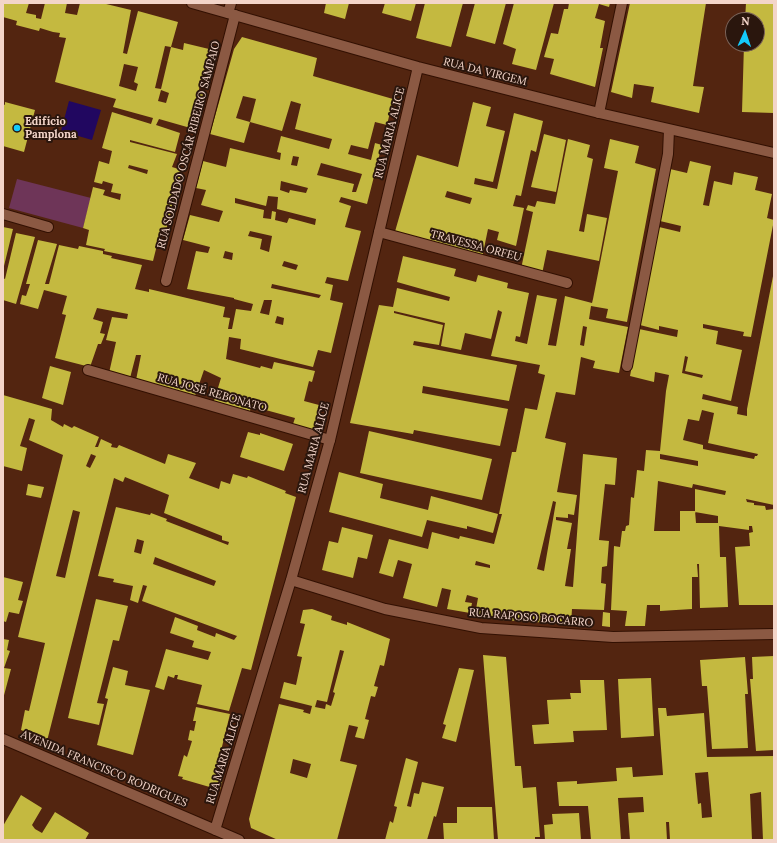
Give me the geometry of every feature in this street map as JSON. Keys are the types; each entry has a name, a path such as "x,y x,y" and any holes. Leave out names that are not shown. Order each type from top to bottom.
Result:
{"street":[{"name":"RUA DA VIRGEM","path":"192,3 418,67 669,130 774,152"},
{"name":"RUA SOLDADO OSCÁR RIBEIRO SAMPAIO","path":"166,281 231,14 231,3"},
{"path":"599,113 622,3"},
{"name":"RUA MARIA ALICE","path":"215,830 291,580 330,440 418,67"},
{"path":"626,366 668,154 669,130"},
{"path":"3,214 48,226"},
{"name":"TRAVESSA ORFEU","path":"378,232 566,283"},
{"name":"RUA JOSÉ REBONATO","path":"88,370 330,440"},
{"name":"RUA RAPOSO BOCARRO","path":"291,580 385,610 481,628 613,636 774,634"},
{"name":"AVENIDA FRANCISCO RODRIGUES","path":"3,739 239,840"}],"shaded area":[{"path":"69,101 101,110 92,140 61,131"},
{"path":"17,179 91,198 83,228 9,208"}],"building":[{"path":"3,3 29,3 26,13 36,15 36,18 41,19 45,3 67,3 65,13 77,15 80,3 102,3 131,10 123,53 127,54 138,11 178,22 171,47 183,50 184,43 209,49 209,51 215,53 211,64 206,63 198,93 203,94 194,129 159,119 156,125 180,133 175,152 130,140 130,142 177,154 172,167 182,170 165,234 160,233 153,261 104,251 105,249 86,245 89,230 83,228 93,187 105,190 103,195 120,200 121,194 111,192 113,184 103,181 102,184 94,182 99,161 109,164 112,151 102,148 112,112 151,124 153,118 113,107 116,99 55,82 66,38 59,37 60,33 40,28 39,31 16,25 17,21 3,17","holes":["165,46 171,47 161,89 155,88","124,64 138,67 134,82 138,84 136,91 119,86","161,90 169,93 166,103 158,101","129,165 148,170 147,174 128,168"]},
{"path":"326,3 349,3 345,19 324,13"},
{"path":"385,3 416,3 411,21 382,13"},
{"path":"425,3 463,3 451,47 416,38"},
{"path":"475,3 506,3 495,44 466,36"},
{"path":"514,3 554,3 536,70 512,64 516,49 503,44"},
{"path":"569,3 610,3 609,7 599,4 595,18 605,21 600,48 603,48 595,87 550,74 554,59 544,57 551,33 558,34 564,9 568,9"},
{"path":"630,3 706,3 693,86 704,87 699,113 651,102 654,87 634,84 632,98 611,92"},
{"path":"746,3 774,3 774,113 742,112 744,52 765,52 765,12 745,12"},
{"path":"242,37 317,58 313,76 393,99 387,125 375,122 368,149 351,145 348,154 371,160 375,143 382,145 367,204 341,197 339,202 351,206 345,227 361,231 348,281 327,277 325,283 333,285 330,300 343,303 331,353 318,350 313,367 240,349 241,339 229,337 226,359 260,368 261,366 272,369 274,362 315,371 312,382 309,381 304,401 319,405 314,430 293,424 295,418 251,406 250,411 214,401 221,378 204,370 195,396 136,380 141,355 136,355 130,378 109,373 116,342 106,340 112,317 127,319 128,314 97,308 93,319 103,322 100,333 105,334 101,344 98,344 90,367 55,358 66,315 62,314 67,296 44,290 38,309 20,304 22,295 26,296 30,284 26,284 38,240 57,244 45,284 49,284 59,245 78,249 79,246 103,251 103,254 112,256 111,258 142,265 135,289 149,292 149,289 225,307 223,317 230,318 228,329 232,329 236,309 251,311 253,304 234,298 187,289 196,251 208,253 210,247 183,240 190,215 219,222 223,211 201,205 206,190 196,188 203,161 226,167 230,148 280,160 281,153 277,152 281,136 329,149 332,139 295,129 301,104 291,101 282,131 250,122 244,143 210,134 234,49","holes":["243,96 256,99 250,122 236,118","293,156 299,157 297,166 291,165","321,163 362,174 356,192 352,192 354,184 317,175","281,181 308,188 306,193 290,190 289,193 280,190","268,196 278,197 277,209 316,219 315,225 289,218 287,223 275,220 276,212 272,211 271,219 263,218 264,210 235,203 235,198 266,206","250,231 272,236 269,252 260,249 262,239 248,236","225,251 233,253 232,260 223,258","284,261 298,265 296,270 282,266","272,284 321,295 319,298 271,288","264,300 272,300 269,315 260,313","277,316 284,318 283,325 275,323"]},
{"name":"Edifício Pamplona","path":"5,102 35,110 24,152 3,146 3,104 5,105"},
{"path":"473,102 491,107 486,126 505,131 493,182 475,178 474,184 497,189 514,113 543,121 536,152 531,150 521,196 516,195 513,206 524,208 516,246 497,240 499,232 488,229 482,258 394,235 417,155 458,167","holes":["447,191 472,198 470,204 445,197"]},
{"path":"544,134 566,140 556,192 531,187"},
{"path":"568,139 590,145 587,157 593,159 579,231 584,232 587,214 607,218 599,261 547,250 542,274 521,269 533,212 526,210 528,205 535,207 537,201 555,204"},
{"path":"610,139 639,146 635,163 656,169 627,322 606,318 608,309 591,306 589,319 628,327 619,373 593,368 595,361 581,357 575,395 556,392 545,438 566,443 557,492 577,495 574,515 568,514 568,518 556,517 556,520 572,523 567,549 571,549 565,586 573,587 583,454 617,458 615,485 605,484 599,540 609,541 607,566 602,567 601,583 606,584 604,610 572,609 571,624 501,620 475,615 478,598 467,595 465,602 472,603 470,613 447,609 451,590 442,588 437,607 403,598 412,564 398,560 393,577 379,573 389,539 428,549 432,532 459,539 460,536 494,544 502,514 499,514 512,452 516,452 525,408 537,410 545,375 538,373 540,365 491,356 502,312 498,310 491,339 465,333 461,350 441,346 445,323 394,311 394,313 443,325 439,345 414,341 413,345 517,365 509,401 423,386 422,393 508,409 500,446 414,430 413,434 350,423 379,305 393,307 397,288 449,301 450,297 397,282 403,256 456,269 454,276 476,282 478,275 508,283 507,288 529,293 520,337 516,336 515,341 527,344 537,295 557,299 548,345 556,346 565,296 592,303 618,171 604,168","holes":["583,326 587,327 584,346 580,345","553,501 556,502 544,571 537,569","476,561 490,565 490,568 475,565"]},
{"path":"690,161 711,166 703,205 709,206 714,181 732,185 734,172 758,177 755,190 772,194 767,218 774,220 751,337 743,336 744,332 703,324 703,328 718,331 716,344 742,350 731,401 703,394 702,399 738,407 737,414 747,416 747,409 774,271 774,505 746,499 747,502 754,503 754,505 765,506 766,510 774,509 774,605 739,605 735,547 750,546 749,533 753,532 752,526 749,526 749,530 719,526 720,557 726,557 728,607 700,608 699,564 697,564 698,577 692,577 692,609 660,611 660,605 647,605 645,626 625,626 627,611 611,610 614,546 620,547 622,531 625,531 626,526 629,525 631,497 634,498 637,470 644,471 646,450 660,451 669,375 655,372 654,382 630,376 639,329 677,337 678,330 659,326 659,330 640,325 659,227 680,232 681,226 660,221 670,169 687,173","holes":["685,356 688,357 685,371 703,375 702,378 682,373","702,410 714,413 708,443 758,454 757,456 755,456 754,459 703,449 703,445 683,440 688,419 699,421","660,454 698,461 698,466 660,459","658,481 692,488 693,484 726,491 725,495 695,489 695,511 680,511 680,531 654,531","695,512 718,516 718,523 696,523"]},
{"path":"3,227 13,229 4,266 3,266"},
{"path":"16,233 35,237 16,304 3,300 3,278 5,279"},
{"path":"50,366 71,372 63,405 42,398"},
{"path":"3,395 52,409 51,420 63,427 64,424 72,428 74,426 99,437 95,447 98,447 101,439 112,444 111,447 117,448 119,445 165,464 168,454 196,463 189,478 219,489 221,481 230,484 233,474 247,478 248,476 286,491 285,493 296,497 251,670 242,668 229,711 197,704 202,685 177,679 178,675 175,675 174,678 168,676 164,690 155,687 166,649 208,660 211,652 192,647 194,641 170,633 175,617 198,626 197,630 215,637 216,633 234,640 237,636 142,601 147,586 143,585 138,603 130,600 133,586 113,582 114,579 98,576 116,507 150,515 151,513 167,519 166,521 228,545 229,542 222,540 222,536 164,513 169,495 125,477 123,482 114,478 47,741 21,730 25,710 29,711 45,643 18,637 63,455 29,440 35,420 29,418 20,446 27,448 22,471 3,466","holes":["91,454 96,456 90,468 86,466","73,510 80,512 65,578 56,576","137,539 144,541 141,554 134,552","155,557 216,581 214,586 153,564"]},
{"path":"369,431 492,459 482,500 360,473"},
{"path":"248,432 260,435 260,433 293,444 284,471 240,457"},
{"path":"339,472 383,484 380,498 428,510 431,496 498,514 493,533 467,526 467,529 427,520 422,537 329,512"},
{"path":"28,484 44,487 41,498 26,495"},
{"path":"342,527 373,535 367,559 358,557 353,578 322,570 329,541 338,543"},
{"path":"3,577 23,582 18,600 23,601 19,614 9,612 6,622 3,621"},
{"path":"96,599 128,606 119,641 113,640 97,703 104,704 99,725 68,718"},
{"path":"312,609 332,616 331,620 347,625 347,622 390,639 384,666 380,665 374,686 378,687 375,697 371,696 365,719 369,720 364,739 355,737 358,727 349,725 340,761 357,765 337,840 278,840 251,828 249,819 279,704 304,710 303,712 310,714 312,706 280,698 284,682 296,685 302,657 297,656 305,624 300,623 303,610","holes":["340,650 344,651 333,692 335,693 331,706 326,704 325,709 315,707 317,700 327,702","293,759 311,764 307,778 290,773"]},
{"path":"603,612 610,613 610,627 602,626"},
{"path":"3,639 9,640 7,650 10,651 4,668 11,669 3,699"},
{"path":"483,655 506,657 515,766 521,766 523,788 536,787 540,837 535,837 535,840 498,840"},
{"path":"774,656 774,750 756,751 750,679 753,679 752,657"},
{"path":"745,657 748,694 745,694 748,748 712,749 707,686 702,686 700,660"},
{"path":"113,667 128,671 125,685 150,690 133,755 97,745 108,699 105,698"},
{"path":"459,668 474,670 456,742 442,738 446,725 443,724"},
{"path":"651,678 654,736 621,738 618,679"},
{"path":"580,680 604,680 607,730 573,731 574,742 534,744 532,725 549,724 547,700 571,699 570,693 581,693"},
{"path":"196,707 230,714 216,771 224,774 220,790 182,779 183,777 178,776 184,755 187,757 192,741 188,740 190,730 194,731 196,721 193,721"},
{"path":"658,708 666,708 667,716 704,713 707,757 774,756 774,840 763,840 761,792 750,794 752,840 670,840 669,822 666,822 667,840 630,840 628,813 644,812 643,797 618,798 621,840 591,840 588,806 559,806 557,782 577,781 577,784 617,781 616,768 632,767 633,777 663,775","holes":["708,772 712,817 702,818 701,803 698,804 695,773"]},
{"path":"406,758 418,762 407,806 411,807 414,793 419,794 422,782 444,787 436,817 434,816 427,840 385,840 390,821 393,823 397,807 394,806"},
{"path":"21,795 42,808 32,825 35,829 42,833 55,812 89,833 85,840 3,840 3,826"},
{"path":"457,807 492,807 494,840 444,840 443,823 457,823"},
{"path":"579,813 581,840 545,840 544,825 553,824 552,814"}],"place":[{"name":"Edifício Pamplona","path":"17,128"}]}
